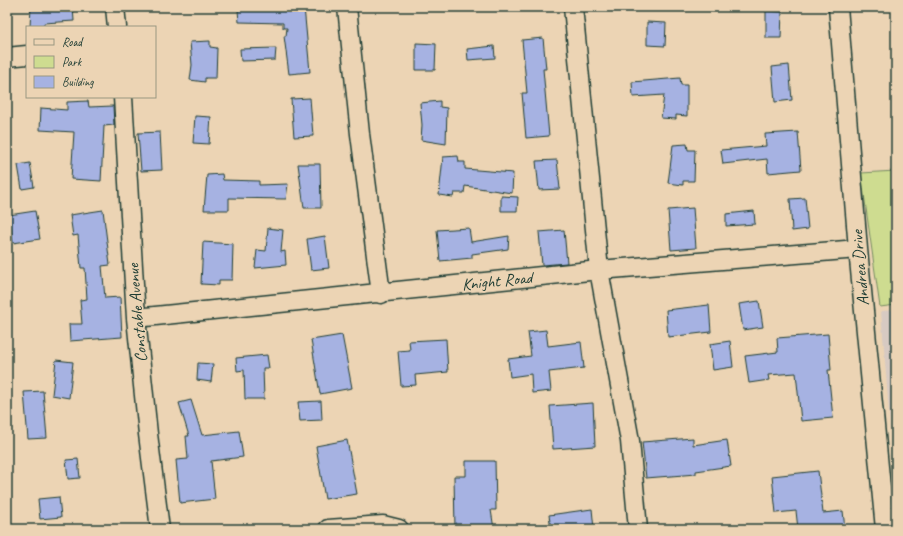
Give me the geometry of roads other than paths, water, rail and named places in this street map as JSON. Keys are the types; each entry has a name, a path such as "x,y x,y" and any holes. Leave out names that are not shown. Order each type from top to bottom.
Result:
{"street":[{"path":"115,7 117,26"},
{"path":"348,7 360,134 381,294"},
{"path":"574,7 599,270 630,441 638,529"},
{"name":"Andrea Drive","path":"838,7 858,249 885,529"},
{"path":"7,57 26,55"},
{"name":"Constable Avenue","path":"122,98 136,318 160,529"},
{"name":"Knight Road","path":"136,318 381,294 599,270 858,249"},
{"path":"328,529 383,525 399,529"}]}
